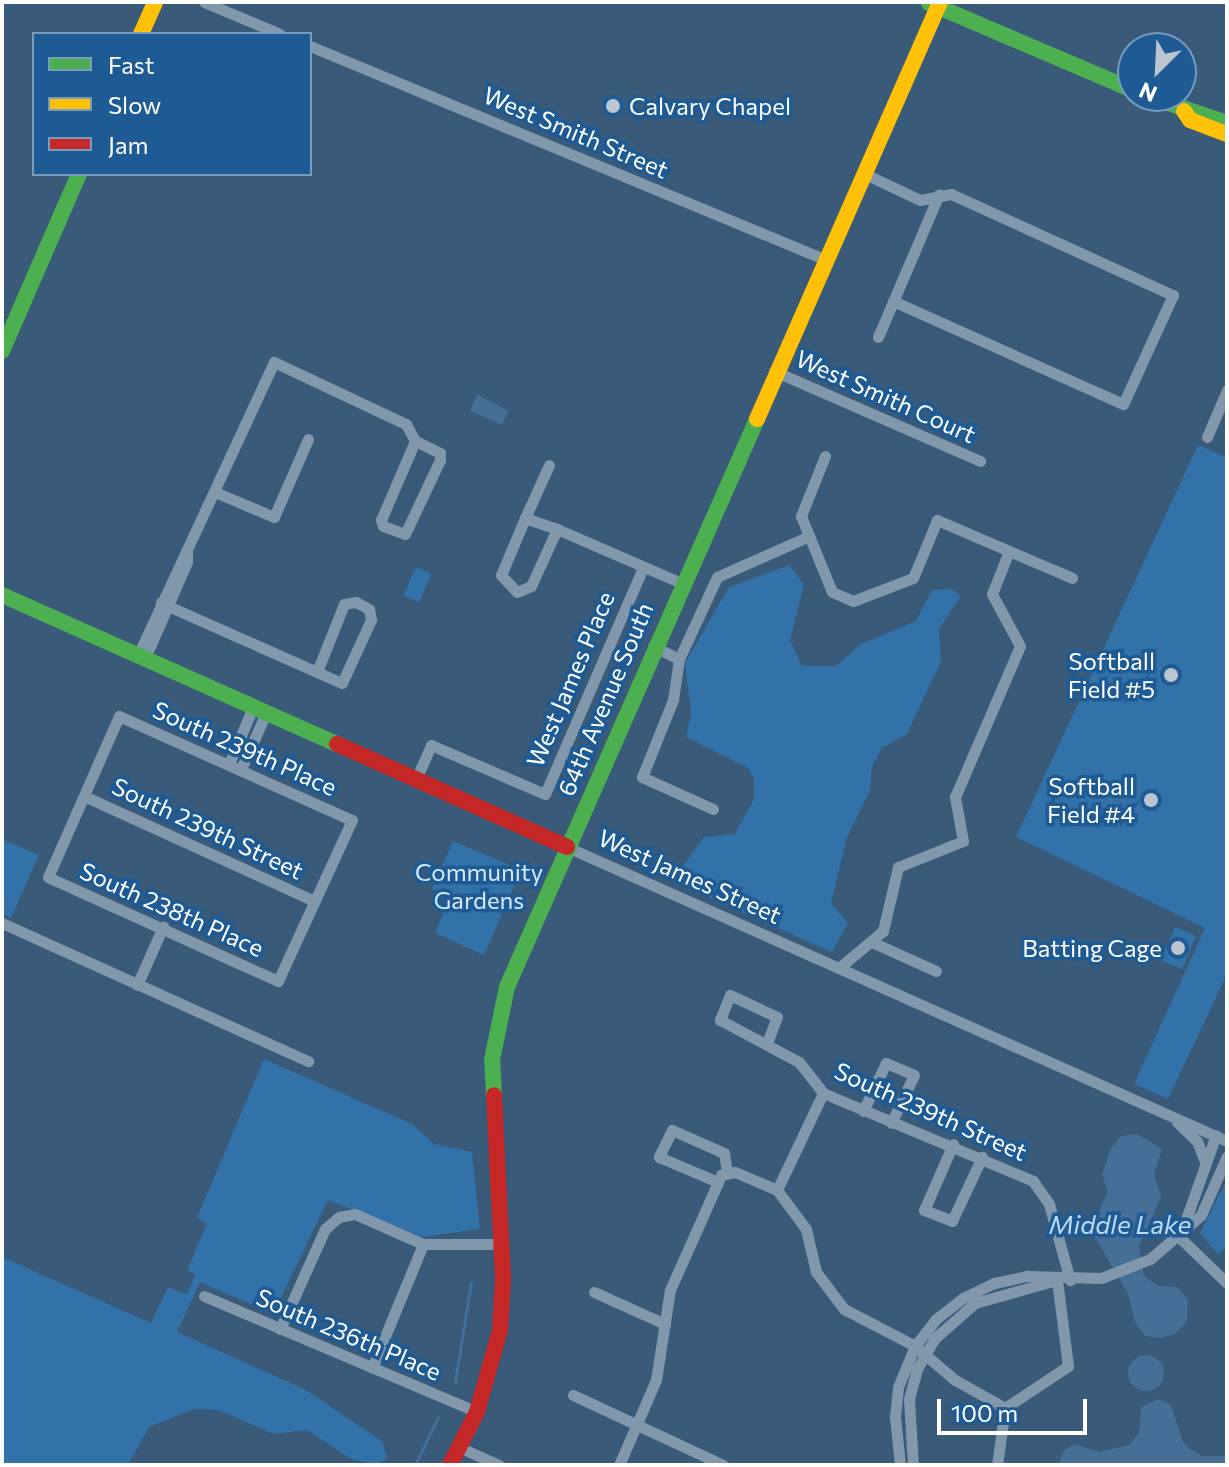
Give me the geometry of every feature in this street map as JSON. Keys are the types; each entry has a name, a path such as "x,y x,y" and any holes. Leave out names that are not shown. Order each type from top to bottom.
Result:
{"street":[{"path":"142,32 155,2"},
{"path":"204,2 275,32"},
{"path":"935,3 1117,83"},
{"name":"64th Avenue South","path":"450,1465 477,1412 500,1330 502,1244 492,1130 495,1027 507,987 935,3"},
{"name":"West Smith Street","path":"312,47 824,259"},
{"path":"1197,111 1227,123"},
{"path":"1185,112 1190,120 1227,134"},
{"path":"863,173 920,200 951,194 1173,295 1123,404 893,301"},
{"path":"2,350 78,176"},
{"path":"878,337 939,194"},
{"path":"141,657 274,362 386,412 406,424 415,441 440,453 440,460 405,534 383,526 381,520 415,441"},
{"name":"West Smith Court","path":"774,371 980,461"},
{"path":"1207,437 1227,390"},
{"path":"215,492 274,517 308,439"},
{"path":"825,456 801,511 832,592 853,601 913,578 937,520 1072,578"},
{"path":"549,465 501,575 517,592 531,586 557,529"},
{"path":"525,518 681,583"},
{"path":"713,809 642,777 673,700 679,659 717,577 809,536"},
{"path":"840,967 874,943 887,919 898,867 963,841 955,797 1020,646 992,594 1009,551"},
{"name":"West James Place","path":"416,779 431,745 545,794 643,567"},
{"name":"West James Street","path":"2,595 1222,1138"},
{"path":"165,604 317,672 342,683 371,620 369,609 356,602 344,604 317,672"},
{"path":"653,646 679,659"},
{"path":"235,767 260,710"},
{"name":"South 239th Place","path":"84,796 119,716 352,820 314,901"},
{"name":"South 238th Place","path":"84,796 48,877 278,981 314,901"},
{"name":"South 239th Street","path":"84,796 314,901"},
{"path":"2,923 308,1061"},
{"path":"137,985 163,927"},
{"path":"874,943 936,971"},
{"name":"South 239th Street","path":"767,1043 777,1017 730,995 720,1020 799,1062 823,1093 891,1123 953,1144 1033,1181 1042,1191 1070,1280"},
{"path":"863,1111 886,1063 914,1075 891,1123"},
{"path":"777,1190 823,1093"},
{"path":"1168,1114 1197,1141 1205,1162"},
{"path":"718,1182 659,1157 672,1130 724,1153 727,1172"},
{"path":"1179,1237 1205,1162 1222,1138"},
{"path":"953,1144 924,1210 952,1221 982,1157"},
{"path":"900,1465 896,1402 919,1350 975,1303 1057,1280 1113,1275 1150,1259 1201,1215 1227,1156"},
{"path":"727,1172 777,1190 806,1229 816,1272 827,1291 844,1309 919,1350 1005,1408"},
{"path":"619,1465 656,1380 670,1290 718,1182 727,1172"},
{"path":"280,1329 325,1229 339,1217 355,1214 423,1244 502,1244"},
{"path":"1179,1237 1227,1283"},
{"path":"372,1368 423,1244"},
{"path":"997,1465 1005,1408 1068,1366 1057,1280"},
{"path":"594,1292 665,1324"},
{"name":"South 236th Place","path":"204,1296 477,1412"},
{"path":"913,1465 909,1399 919,1350"},
{"path":"573,1395 723,1465"},
{"path":"461,1448 499,1465"},
{"name":"64th Avenue South","path":"457,1465 461,1448"}],"green space":[{"path":"1198,445 1227,458 1227,974 1168,1099 1134,1084 1205,928 1016,837"},
{"path":"789,565 804,584 790,640 802,666 836,666 861,644 916,621 932,590 954,589 960,597 939,629 941,661 907,734 882,748 872,766 870,790 847,837 831,903 848,923 832,952 672,881 704,837 735,834 754,799 754,778 748,768 686,737 691,713 685,663 729,587"},
{"path":"416,567 432,574 419,602 403,595"},
{"path":"2,839 39,855 11,918 2,913"},
{"name":"Community Gardens","path":"453,841 521,870 484,955 435,933 450,898 432,889"},
{"name":"Batting Cage","path":"1175,927 1196,936 1182,969 1161,960"},
{"path":"264,1059 412,1124 434,1144 472,1152 480,1229 422,1237 328,1200 273,1314 200,1282 177,1332 306,1390 382,1441 387,1459 377,1465 351,1459 307,1430 273,1434 219,1410 194,1409 149,1427 128,1465 2,1465 2,1257 151,1323 168,1287 187,1294 195,1275 187,1270 207,1224 197,1218"},
{"path":"1227,1180 1227,1246 1218,1255 1200,1233"}],"water":[{"path":"477,394 508,411 502,425 470,411"},
{"name":"Middle Lake","path":"1137,1134 1162,1149 1154,1174 1161,1197 1139,1246 1144,1276 1159,1286 1177,1287 1188,1299 1187,1321 1175,1334 1161,1338 1145,1336 1135,1322 1128,1294 1095,1237 1093,1222 1108,1192 1102,1174 1111,1148 1121,1136"},
{"path":"1146,1355 1159,1360 1164,1373 1159,1386 1146,1391 1133,1386 1128,1373 1133,1360"},
{"path":"1158,1399 1171,1405 1183,1442 1191,1450 1202,1456 1227,1456 1227,1465 1058,1465 1064,1450 1074,1444 1099,1452 1129,1445 1139,1433 1141,1407"}],"waterway":[{"path":"455,1382 471,1282"},
{"path":"415,1465 438,1417"}],"traffic: fast":[{"path":"929,3 1117,83"},
{"path":"1195,112 1227,123"},
{"path":"2,351 78,176"},
{"path":"494,1095 492,1060 507,987 757,419"},
{"path":"2,595 337,744"}],"traffic: slow":[{"path":"142,32 155,2"},
{"path":"757,419 940,2"},
{"path":"1185,112 1190,120 1227,134"}],"traffic: jam":[{"path":"337,744 567,847"},
{"path":"450,1465 477,1412 500,1330 503,1279 494,1095"}],"place":[{"name":"Calvary Chapel","path":"613,106"},
{"name":"Softball Field #5","path":"1171,675"},
{"name":"Softball Field #4","path":"1151,800"},
{"name":"Batting Cage","path":"1178,948"}]}
